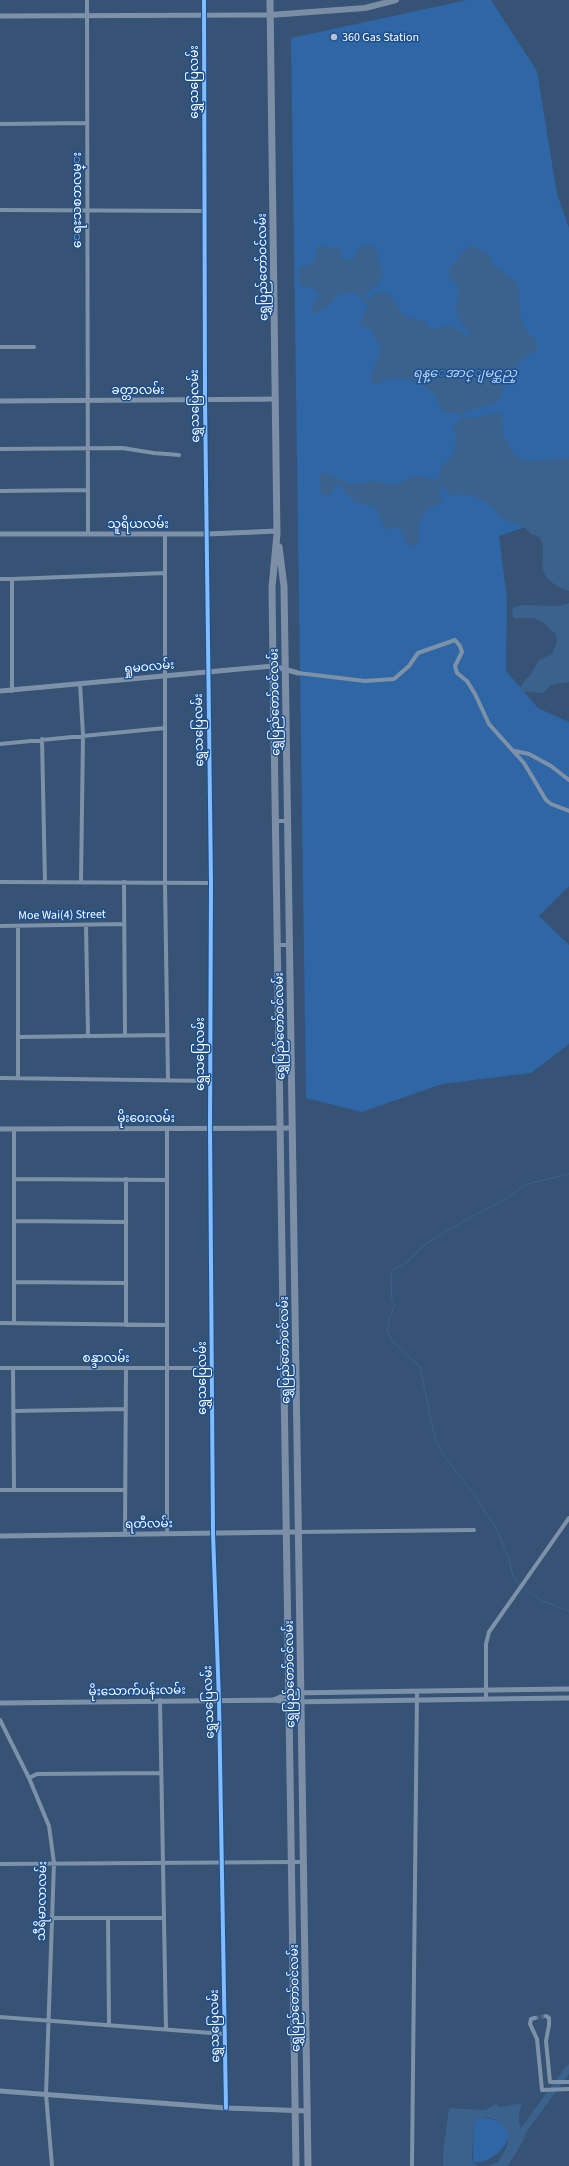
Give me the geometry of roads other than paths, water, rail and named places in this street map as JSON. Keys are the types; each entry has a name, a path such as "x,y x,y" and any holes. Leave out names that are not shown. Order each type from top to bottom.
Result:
{"main road":[{"name":"ရွှေပြည်တော်ဝင်လမ်း","path":"270,0 277,533 272,587 296,2166"},
{"path":"270,15 365,8 396,0"},
{"name":"ရွှေပြည်တော်ဝင်လမ်း","path":"277,533 284,586 308,2166"}],"street":[{"name":"ေရႊသစၥာလမ္း","path":"87,0 88,534"},
{"name":"ရွှေသပြေလမ်း","path":"204,0 205,399 211,883 210,1128 213,1534 223,1863 226,2108"},
{"path":"0,16 204,14 270,15"},
{"path":"0,124 87,123"},
{"path":"0,210 204,212"},
{"path":"0,347 34,347"},
{"name":"ခတ္တာလမ်း","path":"0,401 276,399"},
{"path":"0,449 122,448 154,454 179,455"},
{"path":"0,491 87,490"},
{"name":"သူရိယလမ်း","path":"0,534 277,533"},
{"path":"165,534 165,883 168,1080"},
{"path":"0,579 165,573"},
{"path":"12,579 12,691"},
{"path":"298,673 365,681 394,679 409,666 418,653 455,640 460,646 462,652 455,666 457,673 467,681 490,724 515,751 546,800 551,804 569,811"},
{"name":"ရှုမဝလမ်း","path":"0,691 273,666 298,673"},
{"path":"80,683 83,735 81,882"},
{"path":"0,744 165,728"},
{"path":"42,739 45,882"},
{"path":"515,751 529,754 551,766 569,780"},
{"path":"276,821 288,821"},
{"path":"0,882 211,883"},
{"path":"124,882 125,1035"},
{"name":"Moe Wai(4) Street","path":"0,926 124,924"},
{"path":"86,925 88,1036"},
{"path":"18,926 18,1078"},
{"path":"278,945 290,945"},
{"path":"18,1037 167,1035"},
{"path":"0,1078 210,1081"},
{"path":"167,1128 167,1534"},
{"name":"မိုးဝေးလမ်း","path":"0,1129 293,1128"},
{"path":"14,1129 14,1323"},
{"path":"14,1179 167,1180"},
{"path":"126,1179 126,1325"},
{"path":"14,1220 126,1222"},
{"path":"14,1282 126,1283"},
{"path":"0,1323 167,1325"},
{"name":"စန္ဒာလမ်း","path":"0,1368 212,1368"},
{"path":"13,1368 14,1490"},
{"path":"125,1535 126,1368"},
{"path":"14,1411 126,1409"},
{"path":"0,1490 125,1490"},
{"path":"486,1699 486,1644 489,1632 569,1518"},
{"path":"298,1532 474,1530"},
{"name":"ရတီလမ်း","path":"0,1536 298,1532"},
{"path":"273,1700 289,1693 569,1689"},
{"path":"412,2166 416,1691"},
{"path":"273,1700 301,1702 569,1698"},
{"path":"160,1700 166,2030"},
{"name":"မိုးသောက်ပန်းလမ်း","path":"0,1703 160,1700 273,1700"},
{"name":"သီရိမာလာလမ်း","path":"0,1720 29,1778 49,1826 54,1864 46,2094 52,2166"},
{"path":"29,1778 37,1774 161,1773"},
{"path":"0,1864 304,1862"},
{"path":"52,1918 164,1918"},
{"path":"108,1918 109,2025"},
{"path":"546,2016 549,2018 546,2041 550,2082 569,2082"},
{"path":"0,2017 49,2022 225,2034"},
{"path":"535,2018 531,2018 530,2024 537,2039 542,2090 569,2089"},
{"path":"0,2091 226,2108 308,2111"}],"water":[{"name":"ရန္ေအာင္ျမင္ဆည္","path":"320,245 340,249 342,258 352,260 360,247 374,247 377,251 378,261 383,277 373,289 364,293 367,299 378,293 388,293 403,314 409,318 423,320 431,329 444,326 454,327 467,336 470,335 460,321 456,311 459,288 455,282 450,280 449,270 469,245 481,250 491,257 492,264 518,284 521,320 529,334 537,341 537,350 517,365 504,386 498,402 463,412 465,419 501,412 504,438 516,457 529,461 569,458 569,591 553,584 547,578 542,565 543,548 540,539 530,534 527,529 520,524 505,520 489,504 473,496 461,494 450,497 444,486 438,490 443,502 435,505 424,513 419,523 419,544 412,546 407,543 399,526 387,530 383,525 378,512 373,506 356,502 346,493 341,485 335,484 334,490 328,497 320,492 319,475 322,473 330,474 348,483 356,484 374,481 396,484 416,476 422,476 433,480 439,479 440,469 454,453 455,432 452,426 462,419 461,413 451,414 445,412 441,408 434,394 422,385 406,379 398,378 383,381 377,385 371,381 372,373 379,354 380,344 374,337 372,331 359,323 368,305 357,293 338,294 330,304 314,314 311,308 320,294 314,289 302,286 298,280 299,269 314,261"},
{"path":"569,603 569,682 551,685 543,693 522,691 520,688 529,677 539,660 552,654 557,641 556,635 543,622 534,618 513,618 512,608 523,605 560,606"},
{"path":"522,2103 519,2120 521,2129 526,2136 508,2166 488,2166 498,2162 506,2148 508,2139 505,2127 501,2123 485,2117 474,2122 472,2158 473,2162 478,2166 443,2166 443,2151 449,2108 485,2110 496,2104 501,2107"}],"waterway":[{"path":"520,1586 513,1577 509,1558 497,1530 474,1494 446,1459 435,1439 420,1367 392,1341 387,1331 395,1304 392,1301 391,1276 393,1269 406,1263 422,1247 451,1228 500,1202 527,1184 569,1174"},
{"path":"523,1588 543,1601 569,1611"},
{"path":"517,2139 569,2068"}],"tunnel":[{"path":"535,2018 546,2016"}],"place":[{"name":"360 Gas Station","path":"334,37"}]}
